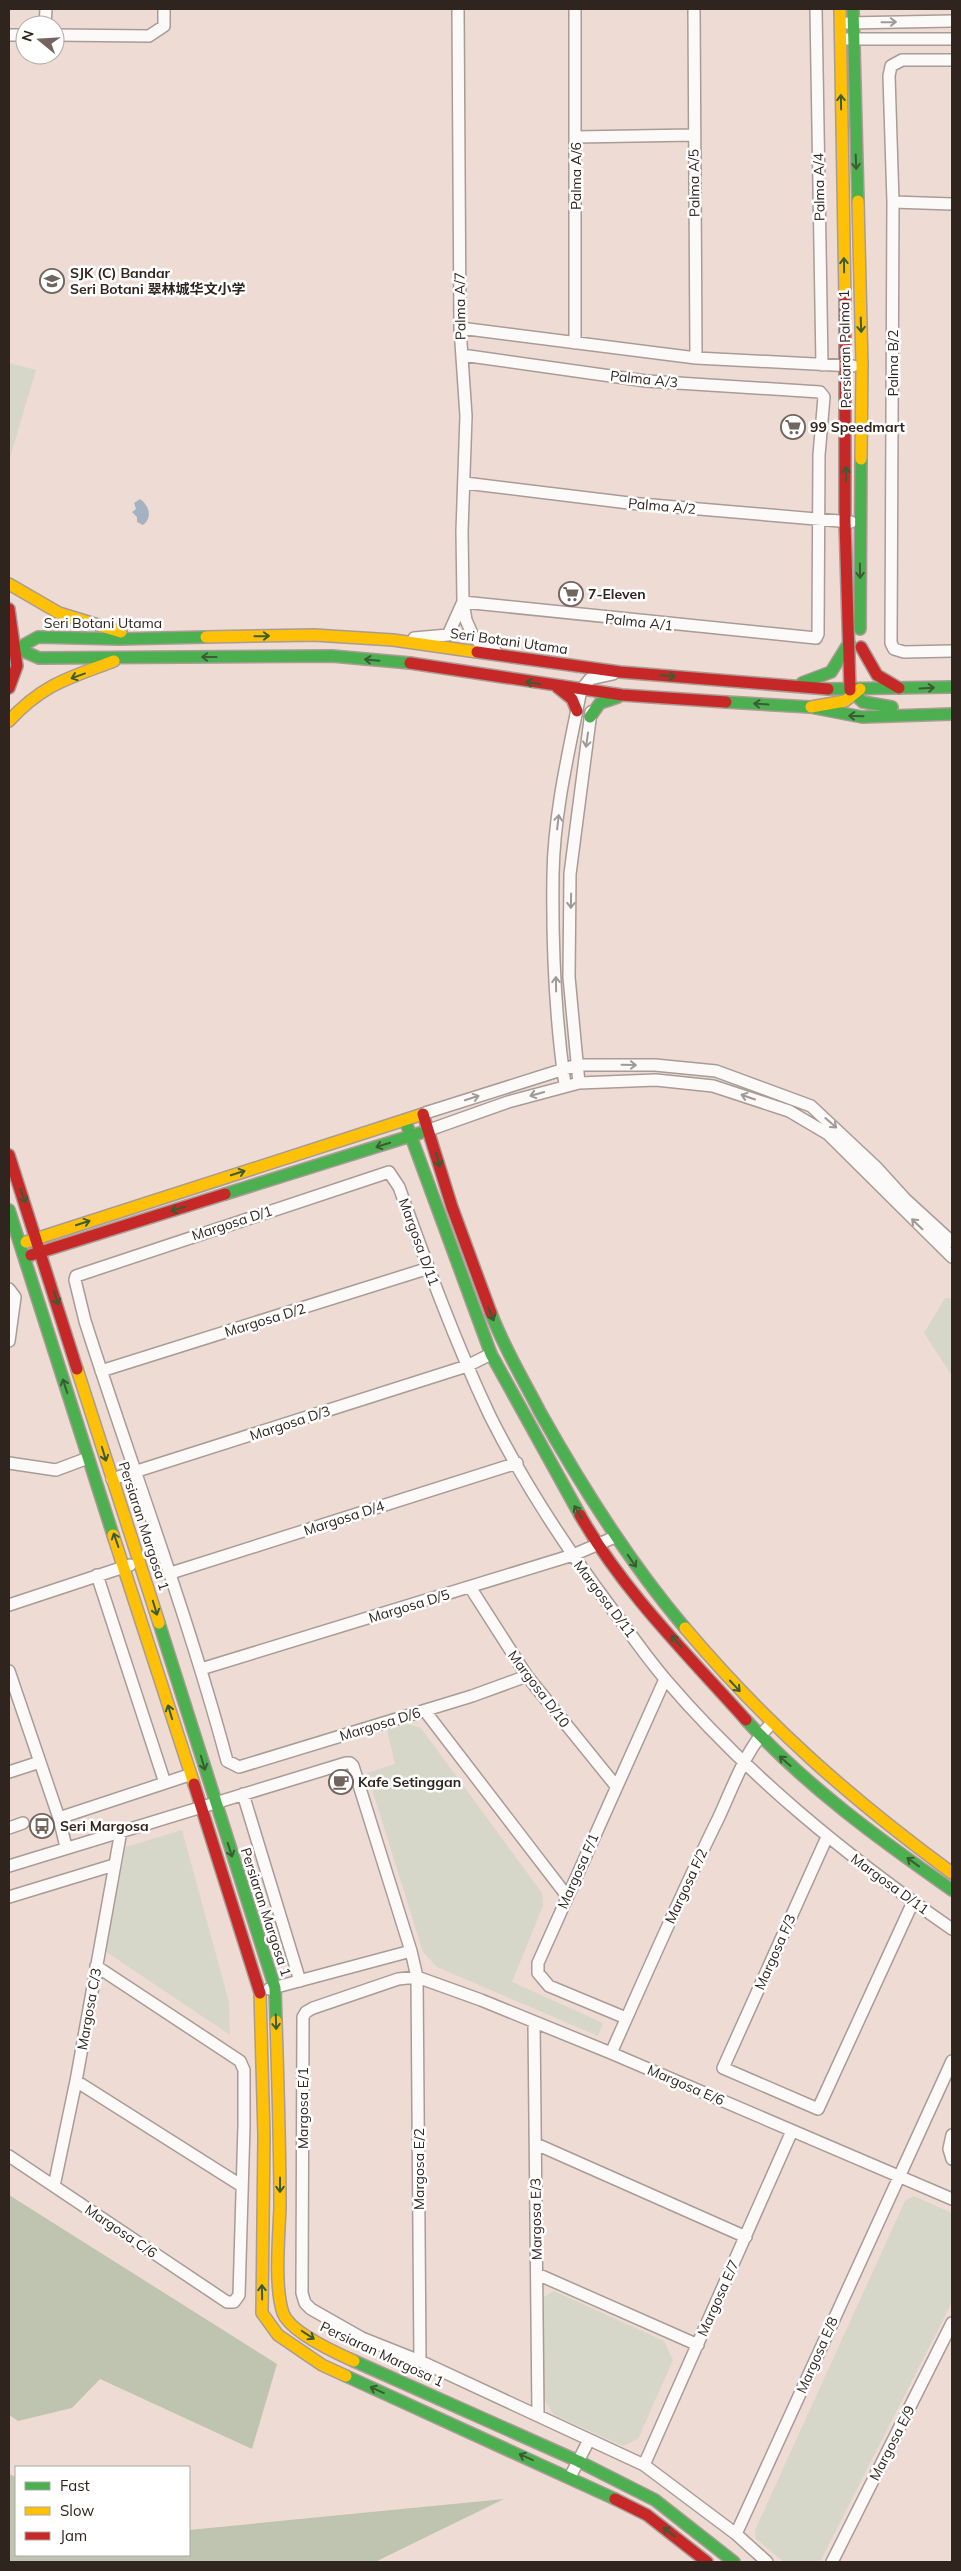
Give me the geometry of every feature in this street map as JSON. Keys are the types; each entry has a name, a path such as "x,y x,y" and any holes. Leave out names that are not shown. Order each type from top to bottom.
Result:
{"street":[{"path":"65,35 149,36 164,26 164,9"},
{"name":"Palma A/7","path":"458,9 460,328 466,416 463,602 466,620 473,636 480,644 516,657"},
{"name":"Palma A/6","path":"575,9 575,343"},
{"name":"Palma A/5","path":"694,9 696,358"},
{"name":"Palma A/4","path":"816,9 822,365"},
{"name":"Persiaran Palma 1","path":"840,9 846,366 845,522 855,644"},
{"name":"Persiaran Palma 1","path":"853,9 862,366 855,692"},
{"path":"840,23 952,22"},
{"path":"840,39 952,40"},
{"name":"Palma B/2","path":"952,60 902,60 891,66 889,76 893,202 891,642 894,649 904,652 952,651"},
{"path":"576,137 694,135"},
{"path":"893,202 952,204"},
{"path":"460,328 696,358 862,366"},
{"name":"Palma A/3","path":"462,355 646,381 820,392 824,397 819,455 820,521"},
{"name":"Palma A/2","path":"464,483 630,503 820,521 859,522"},
{"name":"Palma A/1","path":"463,602 816,638 818,634 820,521"},
{"path":"9,584 59,613 88,624 143,638"},
{"name":"Palma A/7","path":"393,640 448,635 463,602"},
{"path":"9,609 11,648 17,666 9,688"},
{"name":"Seri Botani Utama","path":"11,648 38,637 143,638 314,635 393,640 620,672 855,692 952,687"},
{"path":"788,686 814,680 831,672 855,644 877,675 901,689"},
{"path":"11,648 39,658 332,656 409,663 557,687 622,695 810,707 845,702 855,692 872,706 896,708 903,717"},
{"path":"9,720 27,701 49,686 123,658"},
{"path":"571,665 590,679 596,692 590,717 570,874 572,1019 579,1083"},
{"path":"566,1085 556,1019 553,873 558,823 581,690 590,679 620,672"},
{"path":"557,687 572,699 576,711"},
{"path":"590,717 600,703 622,695"},
{"path":"810,707 829,714 903,717 952,714"},
{"path":"553,873 570,874"},
{"path":"556,1019 572,1019"},
{"path":"20,1244 563,1067 577,1065 655,1065 716,1071 812,1106 876,1167 905,1200 952,1242"},
{"path":"24,1257 410,1137 508,1102 566,1085 656,1080 713,1086 781,1108 806,1120 828,1134 855,1159 952,1258"},
{"path":"781,1108 785,1095"},
{"path":"806,1120 812,1106"},
{"path":"425,1113 447,1193 489,1310 506,1350 582,1486 615,1537 702,1651 771,1724 824,1774 878,1818 952,1873"},
{"path":"405,1120 491,1354 598,1546 665,1629 759,1736 814,1787 952,1890"},
{"name":"Persiaran Margosa 1","path":"9,1155 275,1988 280,2137 279,2286 283,2314 294,2326 326,2348 578,2461 655,2500 734,2562"},
{"name":"Margosa D/11","path":"389,1172 399,1187 447,1320 490,1416 573,1555 665,1679 744,1763 827,1837 952,1929"},
{"name":"Margosa D/1","path":"101,1371 85,1321 76,1276 389,1172"},
{"path":"9,1210 88,1458 125,1567 189,1775 260,1990 264,2136 262,2313 278,2335 322,2365 570,2477 647,2515 707,2562"},
{"path":"30,1219 39,1226 54,1232"},
{"path":"45,1264 53,1251 59,1246"},
{"name":"Margosa D/2","path":"101,1371 429,1268"},
{"path":"9,1289 15,1297 9,1341"},
{"name":"Margosa D/3","path":"112,1479 467,1366 491,1354"},
{"path":"101,1371 202,1669"},
{"path":"9,1463 56,1470 88,1458"},
{"name":"Margosa D/4","path":"171,1573 517,1463"},
{"name":"Margosa D/5","path":"202,1669 573,1555 598,1546 615,1537"},
{"path":"9,1606 140,1562"},
{"path":"97,1575 165,1783"},
{"name":"Margosa D/10","path":"470,1587 527,1676 616,1786"},
{"name":"Margosa D/6","path":"202,1669 227,1761 232,1766 239,1767 425,1711 527,1676"},
{"path":"9,1671 59,1818 66,1847"},
{"name":"Margosa F/1","path":"626,2018 549,1986 538,1973 538,1963 566,1896 665,1679"},
{"path":"425,1711 566,1896"},
{"name":"Margosa F/2","path":"611,2054 680,1898 744,1763 759,1736 771,1724"},
{"path":"9,1772 40,1762"},
{"name":"Margosa E/2","path":"243,1794 350,1763 353,1766 411,1951 417,1977 420,2361"},
{"path":"59,1818 189,1775"},
{"path":"9,1866 243,1794 300,1981"},
{"path":"9,1828 23,1823"},
{"name":"Margosa C/3","path":"54,2186 76,2081 121,1831"},
{"name":"Margosa F/3","path":"827,1837 723,2068 818,2109 913,1902"},
{"path":"9,1897 114,1865"},
{"path":"260,1990 275,1988 411,1951"},
{"path":"96,1966 240,2061 244,2070 242,2186"},
{"name":"Margosa E/1","path":"417,1977 398,1979 313,2008 303,2017 302,2293 305,2302 311,2309 362,2338 420,2361"},
{"name":"Margosa E/6","path":"417,1977 481,2000 952,2199"},
{"name":"Margosa E/3","path":"534,2022 538,2415"},
{"name":"Margosa E/8","path":"736,2534 952,2061"},
{"path":"76,2081 242,2186"},
{"name":"Margosa E/7","path":"644,2465 792,2131"},
{"path":"952,2135 949,2149 952,2159"},
{"path":"536,2144 746,2236"},
{"name":"Margosa C/6","path":"9,2156 227,2302 234,2302 239,2295 242,2186"},
{"path":"537,2274 698,2345"},
{"name":"Margosa E/9","path":"832,2562 952,2323"},
{"path":"420,2361 644,2465 736,2534 767,2562"},
{"path":"570,2477 589,2440"}],"shaded area":[{"path":"9,363 36,370 9,461"},
{"path":"945,1298 952,1298 952,1376 924,1333"},
{"path":"408,1724 421,1728 542,1893 543,1906 512,1982 603,2023 598,2036 437,1967 423,1952 367,1773 395,1764 387,1730"},
{"path":"182,1830 229,2002 230,2035 105,1951 126,1847"},
{"path":"914,2196 952,2213 952,2302 820,2562 784,2562 756,2539 755,2530 905,2201"},
{"path":"554,2291 664,2341 673,2360 638,2439 623,2446 554,2415 544,2400 544,2297"}],"green space":[{"path":"9,2195 277,2364 252,2449 100,2379 72,2408 18,2421 9,2415"},
{"path":"9,2474 15,2477 15,2556 190,2556 190,2530 504,2499 375,2562 9,2562"}],"water":[{"path":"140,499 146,505 149,512 148,519 143,525 137,522 137,517 132,512 136,509 134,503"}],"traffic: fast":[{"path":"853,9 858,201"},
{"path":"860,629 861,459"},
{"path":"11,652 38,637 119,639 206,637"},
{"path":"9,642 16,648 39,658 332,656 410,663"},
{"path":"802,683 831,672 849,643"},
{"path":"828,689 952,687"},
{"path":"850,690 863,702 892,707"},
{"path":"590,717 600,703 618,697"},
{"path":"726,702 810,707 862,717 952,714"},
{"path":"405,1120 491,1354 580,1515"},
{"path":"225,1194 420,1133"},
{"path":"9,1210 113,1535"},
{"path":"491,1313 508,1351 572,1468 607,1523 645,1577 685,1628"},
{"path":"159,1623 275,1988 276,2021"},
{"path":"746,1720 793,1767 844,1811 952,1890"},
{"path":"354,2361 578,2461 655,2500 734,2562"},
{"path":"346,2376 615,2499"}],"traffic: slow":[{"path":"840,9 845,299"},
{"path":"858,201 862,366 861,459"},
{"path":"9,584 59,613 121,632"},
{"path":"206,637 314,635 393,640 477,652"},
{"path":"9,721 21,708 45,690 114,661"},
{"path":"811,707 845,701 860,689"},
{"path":"26,1242 423,1114"},
{"path":"77,1369 159,1623"},
{"path":"113,1535 194,1784"},
{"path":"685,1628 747,1697 811,1759 879,1817 952,1873"},
{"path":"260,1993 264,2136 262,2313 278,2335 322,2365 346,2376"},
{"path":"276,2021 280,2184 278,2246 280,2302 287,2320 295,2327 314,2341 354,2361"}],"traffic: jam":[{"path":"845,299 845,522 850,690"},
{"path":"9,609 17,666 9,688"},
{"path":"861,647 877,675 899,688"},
{"path":"477,652 620,672 828,689"},
{"path":"410,663 622,695 726,702"},
{"path":"557,687 572,699 577,711"},
{"path":"423,1114 452,1207 491,1313"},
{"path":"9,1155 77,1369"},
{"path":"31,1255 225,1194"},
{"path":"580,1515 616,1570 657,1622 746,1720"},
{"path":"194,1784 260,1993"},
{"path":"615,2499 647,2515 707,2562"}],"place":[{"name":"SJK (C) Bandar Seri Botani 翠林城华文小学","path":"52,281"},
{"name":"99 Speedmart","path":"793,427"},
{"name":"7-Eleven","path":"571,594"},
{"name":"Kafe Setinggan","path":"341,1782"},
{"name":"Seri Margosa","path":"42,1826"}]}
